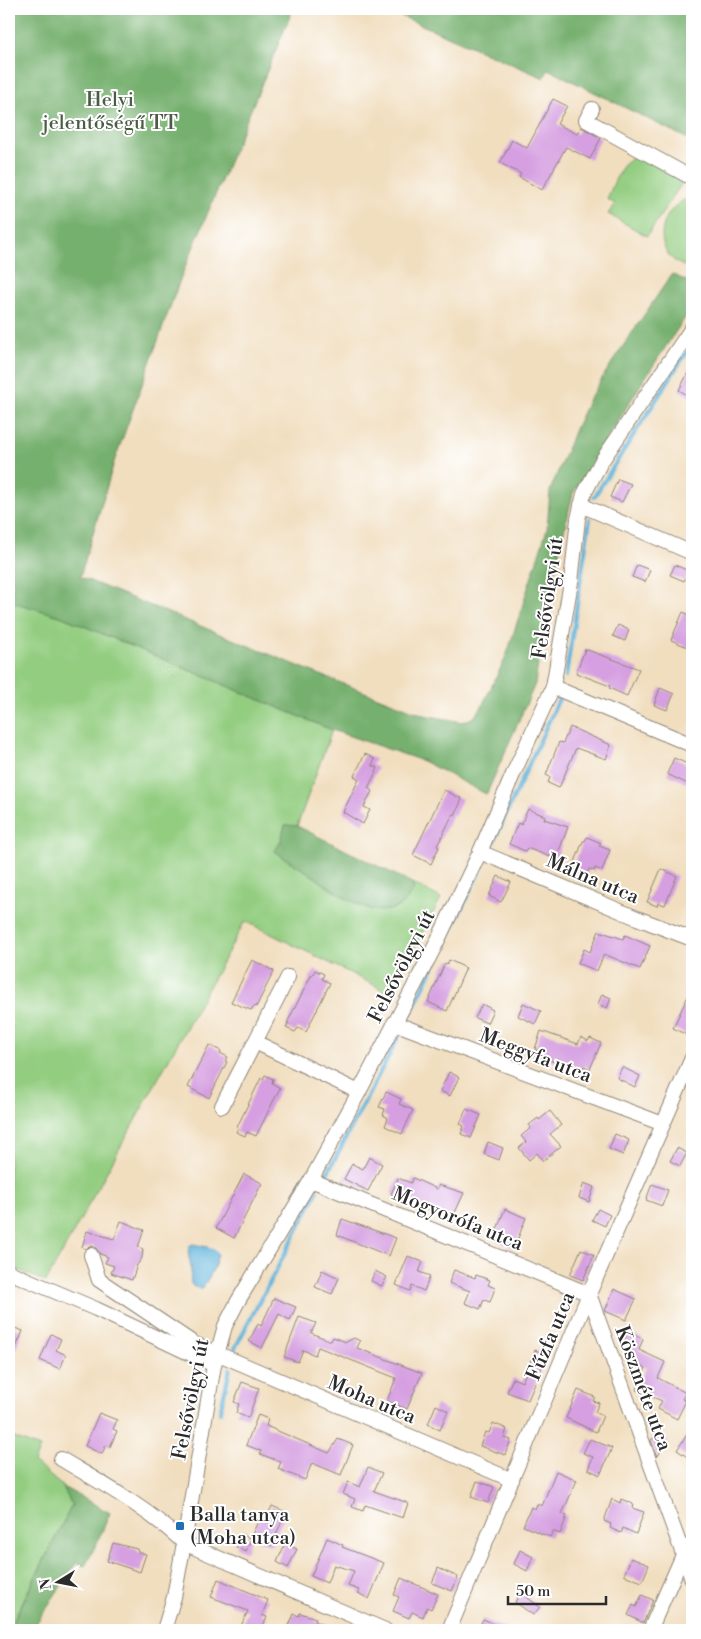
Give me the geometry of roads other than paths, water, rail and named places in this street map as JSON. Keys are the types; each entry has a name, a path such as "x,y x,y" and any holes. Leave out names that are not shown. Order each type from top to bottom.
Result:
{"street":[{"path":"592,109 586,120 692,178"},
{"name":"Felsővölgyi út","path":"164,1630 174,1597 215,1360 226,1326 238,1301 311,1180 359,1092 435,946 480,852 553,688 581,505 591,479 690,335"},
{"path":"581,505 692,552"},
{"path":"553,688 692,745"},
{"name":"Málna utca","path":"480,852 692,939"},
{"path":"222,1106 288,977"},
{"name":"Meggyfa utca","path":"394,1023 663,1124"},
{"path":"255,1042 359,1092"},
{"name":"Fűzfa utca","path":"449,1630 589,1294 692,1058"},
{"name":"Mogyorófa utca","path":"311,1180 589,1294"},
{"path":"92,1255 99,1280 194,1343 215,1360"},
{"path":"9,1272 215,1360"},
{"name":"Köszméte utca","path":"589,1294 692,1579"},
{"name":"Moha utca","path":"215,1360 512,1480"},
{"path":"61,1459 169,1528 184,1542 385,1630"},
{"path":"650,1630 683,1555 692,1543"}],"water":[{"path":"193,1244 212,1248 218,1254 214,1268 203,1288 194,1287 191,1282 188,1249"}],"waterway":[{"path":"594,497 690,347"},
{"path":"566,676 590,519"},
{"path":"492,845 560,697"},
{"path":"411,1013 482,866"},
{"path":"326,1176 399,1036"},
{"path":"235,1348 318,1191"},
{"path":"220,1412 230,1369"}],"place":[{"name":"Balla tanya (Moha utca)","path":"180,1526"}],"park label":[{"name":"Helyi jelentőségű TT","path":"110,110"}]}
